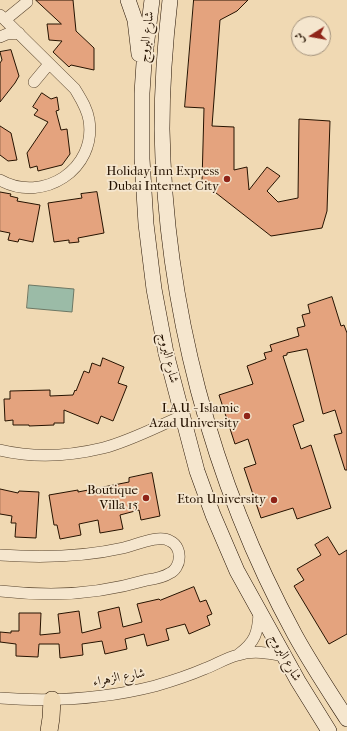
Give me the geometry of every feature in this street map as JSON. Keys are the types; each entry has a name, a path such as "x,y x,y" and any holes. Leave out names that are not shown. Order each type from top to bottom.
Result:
{"main road":[{"path":"49,731 52,700"}],"street":[{"path":"128,0 135,20 142,94"},
{"name":"شارع البروج","path":"152,0 144,63 142,94 142,159 146,224 154,289 166,353 197,471 213,515 237,571 298,681 329,731"},
{"name":"شارع البروج","path":"170,0 163,77 162,128 164,178 168,228 175,278 199,391 221,465 237,510 256,554 296,635 347,719"},
{"path":"167,27 172,11 179,0"},
{"path":"0,180 6,184 28,189 50,185 61,180 70,173 84,154 88,143 89,120 86,109 75,89 3,18 27,2"},
{"path":"0,37 7,34 19,33"},
{"path":"34,82 50,64"},
{"path":"0,450 46,455 84,452 104,448 122,442 182,416"},
{"path":"0,555 53,557 92,554 124,548 162,538 170,540 176,546 179,553 179,561 176,568 170,573 145,581 92,591 52,594 0,591"},
{"name":"شارع الزهراء","path":"238,655 247,648 253,640 258,627 259,613"},
{"name":"شارع الزهراء","path":"0,698 52,700 104,696 155,686 180,678 238,655 261,653 284,656"}],"shaded area":[{"path":"29,285 74,289 72,312 27,308"}],"building":[{"path":"36,0 73,0 76,31 94,48 94,70 71,65 69,67 53,52 62,41 49,40 47,24 61,24"},
{"name":"Holiday Inn Express Dubai Internet City","path":"194,0 248,0 237,11 220,20 212,126 234,127 234,170 247,167 249,190 267,167 280,176 267,191 278,202 298,198 299,119 330,121 327,211 322,228 271,236 202,182 204,108 185,107"},
{"path":"11,50 19,76 0,102 0,63 2,60 0,52"},
{"path":"42,93 51,99 57,97 59,110 56,111 61,130 67,129 70,154 62,165 38,171 37,166 30,168 27,153 48,122 34,115 38,110 33,107"},
{"path":"0,126 11,133 17,160 8,161 0,155"},
{"path":"0,192 11,194 10,196 18,198 17,201 40,205 33,242 19,239 18,242 8,240 10,233 0,231"},
{"path":"97,192 104,233 78,238 79,242 69,243 69,240 54,242 48,203 82,198 81,194"},
{"path":"332,297 341,326 344,325 347,333 347,470 345,470 334,435 342,433 335,410 323,414 307,349 287,353 287,355 283,356 304,421 293,425 301,449 311,445 331,508 297,519 293,508 261,518 244,468 256,464 248,439 235,444 219,395 253,384 247,366 266,359 264,353 272,351 270,345 299,336 297,328 305,326 302,315 310,313 308,305"},
{"path":"103,358 124,367 118,383 127,386 113,421 101,416 98,424 64,410 64,423 54,423 54,425 13,425 13,420 5,421 4,399 10,399 10,391 50,390 50,396 73,395 84,371 89,373 92,363 100,366"},
{"path":"152,473 160,516 141,520 139,510 120,515 123,529 100,533 98,520 79,524 81,535 60,539 57,525 54,525 49,495 78,490 78,492 129,482 129,478"},
{"path":"0,489 18,493 19,491 39,492 36,538 15,537 16,523 11,523 12,516 0,514"},
{"path":"328,537 339,555 347,550 347,634 329,644 294,586 304,580 297,569 321,555 315,545"},
{"path":"194,587 200,602 206,600 212,614 207,616 210,625 189,634 185,624 166,629 169,640 147,646 144,634 125,639 127,649 105,654 102,641 82,644 83,655 60,658 59,644 39,644 38,657 16,656 16,644 0,642 0,632 11,633 11,631 19,631 19,613 41,613 40,635 60,633 58,614 79,611 82,633 101,628 98,612 119,607 123,627 142,622 137,604 160,600"}],"place":[{"name":"Holiday Inn Express Dubai Internet City","path":"227,179"},
{"name":"I.A.U - Islamic Azad University","path":"247,416"},
{"name":"Boutique Villa 15","path":"146,498"},
{"name":"Eton University","path":"274,500"}]}
